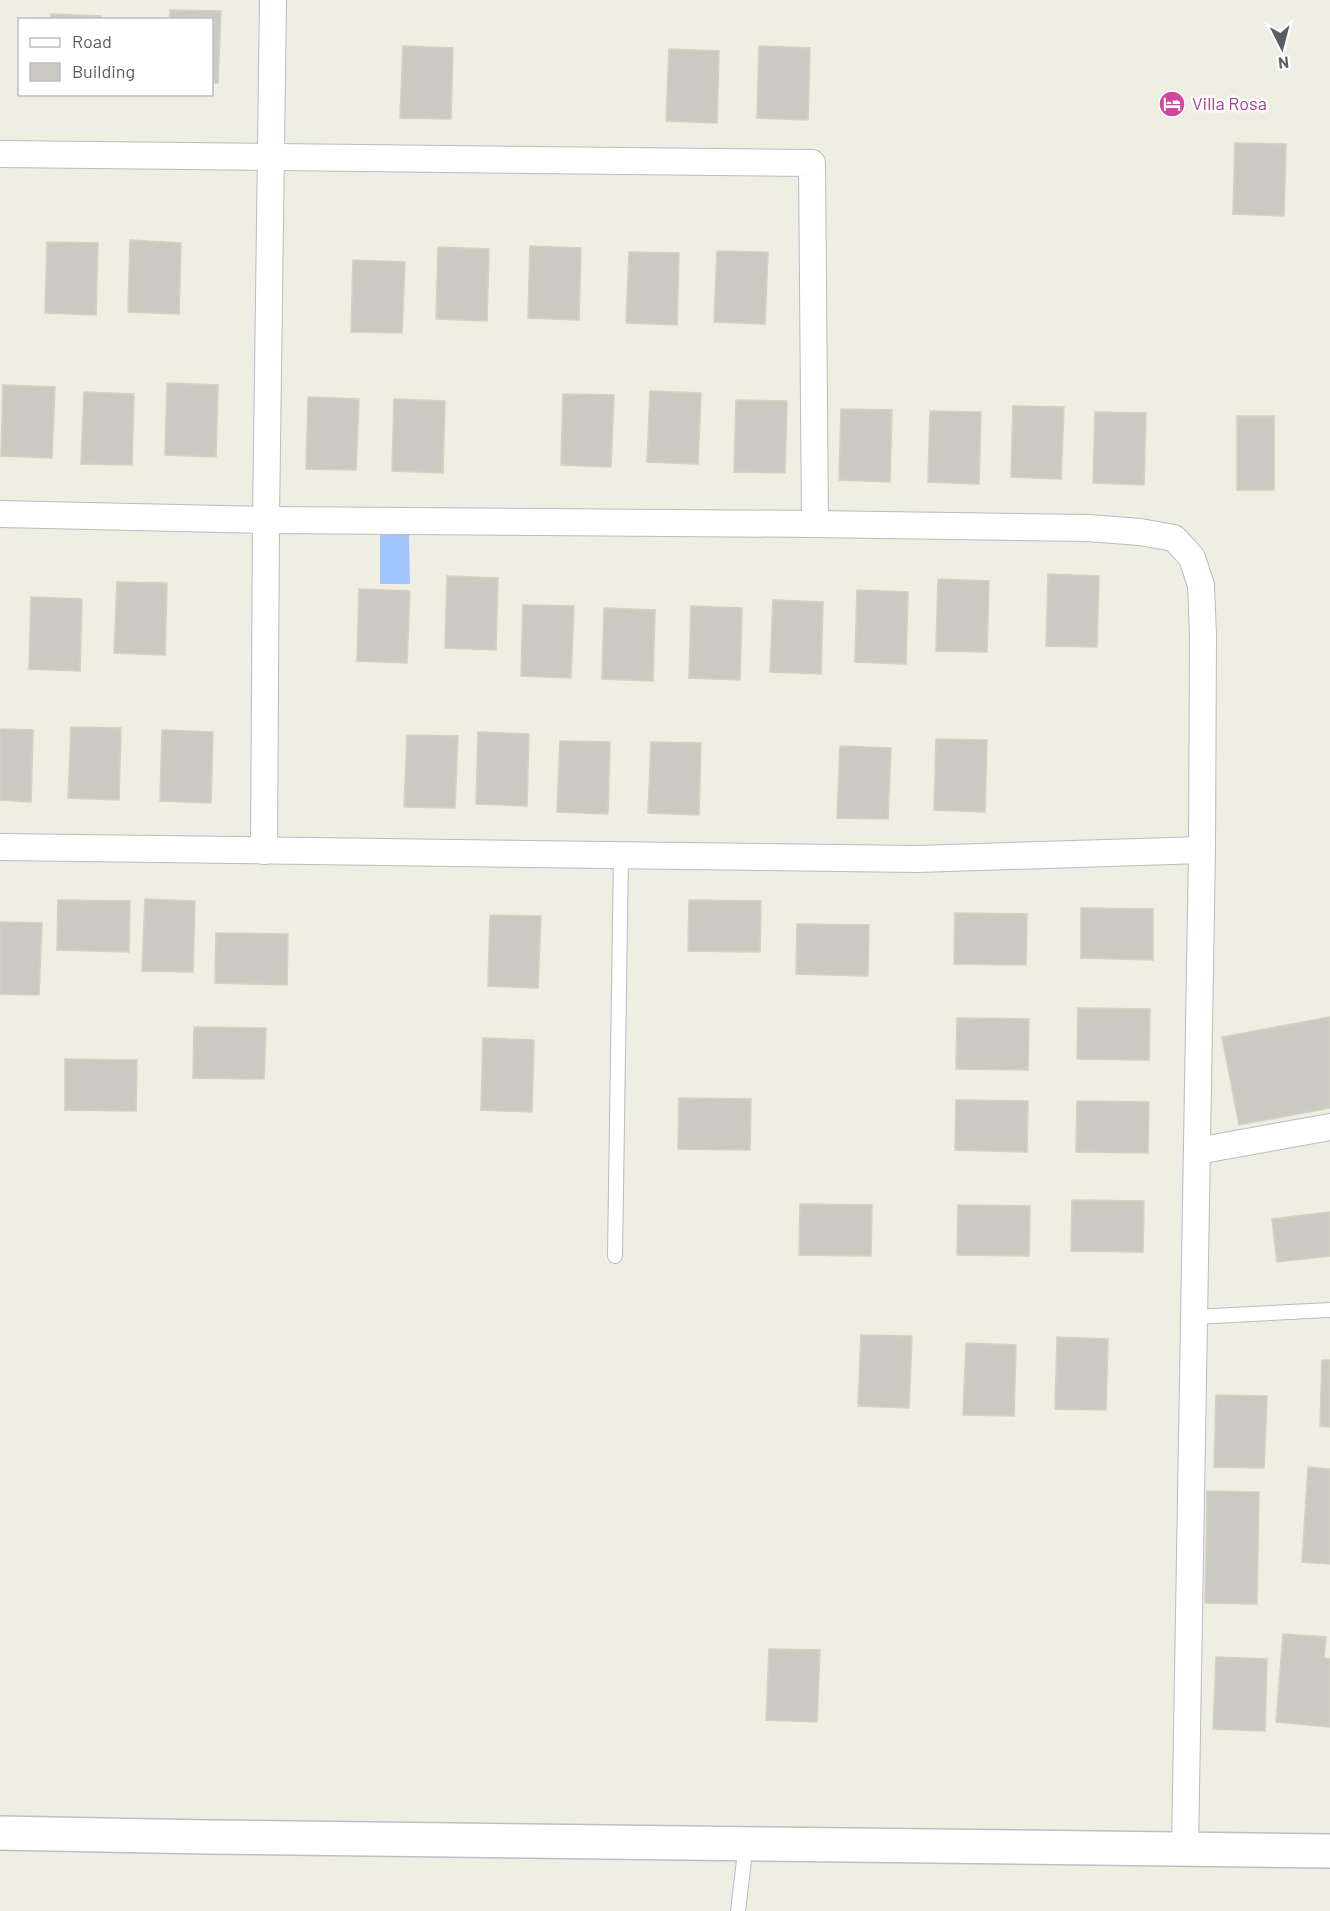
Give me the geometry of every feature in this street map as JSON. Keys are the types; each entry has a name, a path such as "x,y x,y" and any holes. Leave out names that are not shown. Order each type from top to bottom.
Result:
{"main road":[{"path":"0,1833 1330,1851"}],"street":[{"path":"264,851 273,0"},
{"path":"0,154 812,163 815,524"},
{"path":"0,514 266,520 1088,528 1140,532 1174,538 1192,558 1201,585 1203,635 1202,850 1185,1850"},
{"path":"0,847 917,859 1202,850"},
{"path":"1197,1151 1330,1126"}],"lane":[{"path":"615,1256 621,855"},
{"path":"1194,1317 1330,1310"},
{"path":"738,1911 746,1843"}],"water":[{"path":"380,535 409,535 410,584 380,584"}],"building":[{"path":"170,10 221,11 218,83 213,83 213,18 169,18"},
{"path":"51,14 101,16 101,18 50,18"},
{"path":"403,46 453,48 451,119 400,118"},
{"path":"759,46 810,48 808,120 757,118"},
{"path":"669,49 719,51 717,123 666,121"},
{"path":"1235,143 1286,144 1284,216 1233,214"},
{"path":"130,240 181,243 179,314 128,312"},
{"path":"47,242 98,243 96,315 45,313"},
{"path":"530,246 581,248 579,320 528,318"},
{"path":"438,247 489,249 487,321 436,319"},
{"path":"717,251 768,252 765,324 714,322"},
{"path":"629,252 679,253 677,325 626,323"},
{"path":"353,260 405,262 402,333 351,332"},
{"path":"167,383 218,385 216,457 165,455"},
{"path":"3,385 55,387 52,458 1,456"},
{"path":"650,391 701,393 698,464 647,462"},
{"path":"84,392 134,394 132,465 81,464"},
{"path":"563,394 614,395 611,467 561,465"},
{"path":"308,397 359,399 356,470 306,469"},
{"path":"394,399 445,401 443,473 392,471"},
{"path":"736,400 787,401 785,473 734,472"},
{"path":"1013,406 1064,407 1061,479 1011,477"},
{"path":"841,409 892,410 890,482 839,480"},
{"path":"930,411 981,412 979,484 928,482"},
{"path":"1095,412 1146,413 1144,485 1093,483"},
{"path":"1237,416 1274,416 1274,490 1237,490"},
{"path":"1048,574 1099,576 1097,647 1046,646"},
{"path":"447,576 498,578 496,650 445,648"},
{"path":"938,579 989,581 987,652 936,651"},
{"path":"117,582 167,583 165,655 114,653"},
{"path":"359,589 410,591 407,663 357,661"},
{"path":"857,590 908,592 906,664 855,662"},
{"path":"31,597 82,599 80,671 29,669"},
{"path":"773,600 823,602 821,674 770,672"},
{"path":"523,605 574,606 571,678 521,676"},
{"path":"691,606 742,608 740,680 689,678"},
{"path":"604,608 655,610 653,681 602,679"},
{"path":"71,727 121,728 119,800 68,798"},
{"path":"0,729 33,730 31,802 0,800"},
{"path":"162,730 213,732 211,803 160,801"},
{"path":"478,732 529,734 527,806 476,804"},
{"path":"407,735 458,736 455,808 404,807"},
{"path":"936,739 987,740 985,812 934,810"},
{"path":"560,741 610,742 608,814 557,812"},
{"path":"651,742 701,743 699,815 648,813"},
{"path":"840,746 891,748 888,819 837,818"},
{"path":"145,899 195,901 193,972 142,971"},
{"path":"58,900 130,901 129,952 57,950"},
{"path":"689,900 761,901 760,952 688,951"},
{"path":"1081,908 1153,909 1153,960 1081,958"},
{"path":"955,913 1027,914 1026,965 954,964"},
{"path":"490,915 541,916 538,988 488,986"},
{"path":"0,922 42,923 39,995 0,994"},
{"path":"797,924 869,925 868,976 796,974"},
{"path":"216,933 288,934 287,985 215,983"},
{"path":"1078,1008 1150,1009 1149,1060 1077,1059"},
{"path":"1330,1017 1330,1108 1239,1125 1222,1037"},
{"path":"957,1018 1029,1019 1028,1070 956,1069"},
{"path":"194,1027 266,1028 264,1079 193,1078"},
{"path":"483,1038 534,1040 532,1112 481,1110"},
{"path":"65,1059 137,1060 136,1111 65,1110"},
{"path":"679,1098 751,1099 750,1150 678,1149"},
{"path":"956,1100 1028,1101 1027,1152 955,1150"},
{"path":"1077,1101 1149,1102 1148,1153 1076,1152"},
{"path":"1072,1200 1144,1201 1143,1252 1071,1251"},
{"path":"800,1204 872,1205 871,1256 799,1255"},
{"path":"958,1205 1030,1206 1029,1256 957,1255"},
{"path":"1330,1212 1330,1256 1277,1262 1272,1219"},
{"path":"861,1335 912,1336 909,1408 858,1406"},
{"path":"1057,1337 1108,1339 1106,1410 1055,1409"},
{"path":"966,1343 1016,1345 1014,1416 963,1415"},
{"path":"1322,1360 1330,1360 1330,1427 1320,1426"},
{"path":"1216,1395 1267,1396 1264,1468 1214,1467"},
{"path":"1308,1467 1330,1469 1330,1564 1302,1562"},
{"path":"1207,1491 1259,1492 1257,1604 1205,1603"},
{"path":"1283,1634 1326,1637 1324,1658 1330,1659 1330,1727 1276,1722"},
{"path":"769,1649 820,1650 817,1722 766,1720"},
{"path":"1216,1657 1267,1659 1265,1731 1213,1729"}],"place":[{"name":"Villa Rosa","path":"1172,104"}]}
